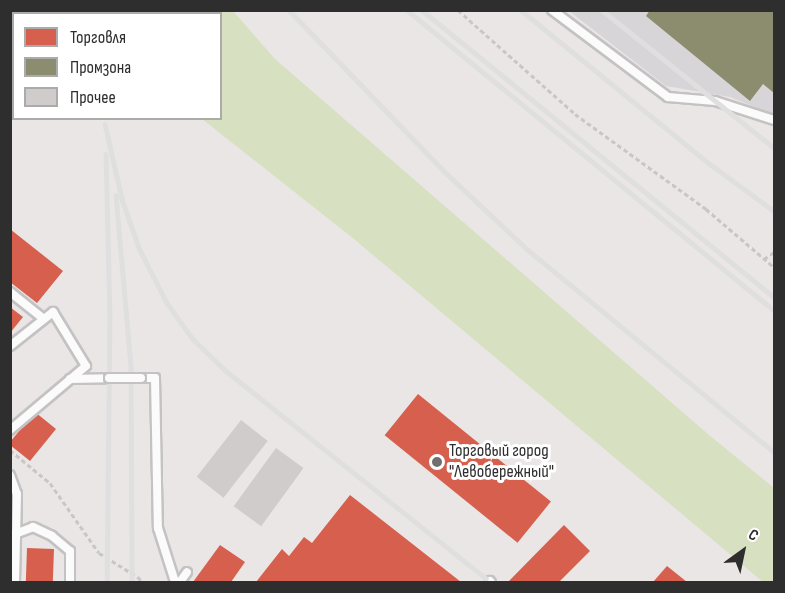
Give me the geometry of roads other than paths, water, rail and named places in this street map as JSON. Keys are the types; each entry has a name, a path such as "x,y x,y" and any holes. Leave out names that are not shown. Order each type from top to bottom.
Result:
{"lane":[{"path":"552,10 668,97 715,101 774,120"},
{"path":"10,292 44,319"},
{"path":"10,346 53,312 86,366 10,430"},
{"path":"70,379 155,378 158,528 175,582"},
{"path":"10,475 17,494 15,582"},
{"path":"15,534 33,527 52,536 70,551 70,582"},
{"path":"180,582 187,572"}],"railway":[{"path":"289,10 447,174 528,250 774,452"},
{"path":"407,10 774,310"},
{"path":"422,10 774,297"},
{"path":"521,10 710,164 774,211"},
{"path":"602,10 774,148"},
{"path":"105,124 122,199 140,250 167,303 193,339 225,370 486,578"},
{"path":"106,154 110,313 107,582"},
{"path":"116,195 131,368 132,582"}],"place":[{"name":"Торговый город \"Левобережный\"","path":"437,462"}]}
